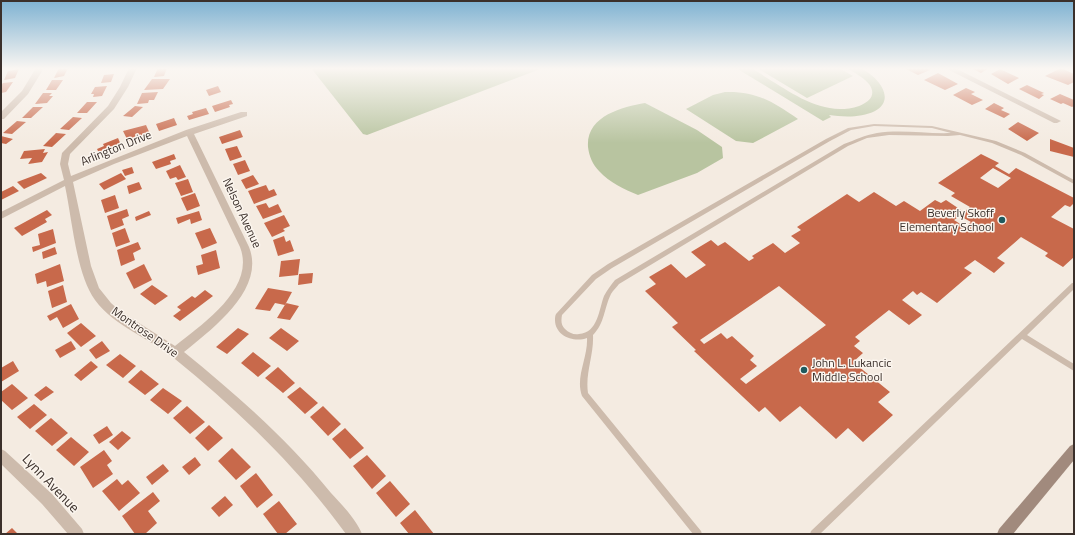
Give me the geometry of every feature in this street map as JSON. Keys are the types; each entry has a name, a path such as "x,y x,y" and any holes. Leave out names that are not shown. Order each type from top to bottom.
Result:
{"street":[{"path":"1,117 24,93"},
{"name":"Montrose Drive","path":"120,93 110,107 66,153 64,164 69,181 86,271 99,297 116,314 176,352 228,396 277,441 326,496 355,534"},
{"path":"1000,93 1057,121"},
{"name":"Arlington Drive","path":"1,216 69,181 141,150 244,114"},
{"name":"Nelson Avenue","path":"176,352 234,299 246,281 248,259 242,241 190,132"},
{"path":"1004,534 1074,450"},
{"name":"Lynn Avenue","path":"1,456 47,499 77,534"}],"lane":[{"path":"960,134 939,136 893,134 867,137 846,145 617,282 608,293 595,329 590,334 583,337 570,336 560,329 558,319 560,314 594,277 610,266 828,140 850,129 874,125 932,126 994,142 1023,154 1074,182"},
{"path":"814,534 1074,285"},
{"path":"590,334 591,343 582,385 585,394 698,534"},
{"path":"1022,335 1074,368"},
{"path":"1066,364 1074,373"}],"green space":[{"path":"331,93 477,93 367,135 363,134"},
{"path":"721,93 746,93 781,107 798,119 753,143 736,141 686,109 713,95"},
{"path":"777,93 792,93 820,106 840,109 852,108 864,104 872,96 872,93 885,94 881,106 875,111 864,115 829,115 831,117 823,121"},
{"path":"799,93 818,93 807,98"},
{"path":"645,103 697,130 722,147 723,158 697,173 638,195 612,182 599,171 589,154 589,136 599,121 607,115 626,107"}],"building":[{"path":"43,93 52,93 49,96 53,96 47,103 35,104"},
{"path":"104,93 102,96 93,97 94,94 91,94"},
{"path":"142,93 158,93 154,100 149,100 148,103 137,104"},
{"path":"207,93 218,93 209,96"},
{"path":"957,93 973,93 971,94 983,100 972,105 953,95"},
{"path":"1027,93 1044,93 1041,94 1044,95 1039,99"},
{"path":"1060,94 1074,100 1074,106 1072,107 1063,103 1061,104 1050,99"},
{"path":"231,100 233,104 229,105 230,107 215,112 212,106"},
{"path":"87,102 97,102 87,113 77,113"},
{"path":"994,103 1004,108 1001,110 1010,114 1004,118 985,109"},
{"path":"135,106 143,107 132,117 123,116"},
{"path":"33,107 43,107 31,118 22,118"},
{"path":"206,108 209,114 189,120 187,116 193,114 192,112"},
{"path":"73,117 82,118 69,130 60,129"},
{"path":"174,118 177,125 159,131 156,124"},
{"path":"17,121 26,122 12,134 3,133"},
{"path":"1018,122 1039,133 1027,141 1008,129"},
{"path":"146,125 150,134 128,141 123,131"},
{"path":"240,130 243,137 222,144 219,137"},
{"path":"56,133 66,134 52,147 43,146"},
{"path":"1,136 13,139 6,144 1,143"},
{"path":"118,138 121,145 99,153 97,149 104,146 103,144"},
{"path":"1050,139 1074,148 1074,157 1050,151"},
{"path":"237,146 242,157 230,161 225,149"},
{"path":"45,149 43,153 48,152 42,162 28,164 32,158 20,159 24,151"},
{"path":"174,154 176,159 170,161 171,164 156,169 152,162"},
{"path":"981,154 999,163 995,166 1009,174 1016,168 1074,198 1074,203 1070,207 1065,205 1051,217 1074,229 1074,257 1063,267 1045,256 1048,253 1021,237 997,258 1005,263 994,273 975,260 964,268 972,273 937,303 921,292 917,295 913,291 902,300 922,315 909,325 889,310 855,337 860,341 854,346 863,353 853,362 890,392 878,402 893,415 863,442 848,428 836,439 800,406 780,422 765,407 759,412 694,351 696,350 672,327 678,323 645,291 656,284 649,277 671,264 686,278 706,265 691,252 711,240 718,246 725,242 749,261 754,258 752,256 773,243 785,253 800,243 791,236 801,230 797,227 847,194 859,202 874,192 896,206 904,201 920,211 935,200 941,203 946,200 964,212 970,207 951,196 955,193 938,183","holes":["993,168 1011,178 998,188 980,178","960,216 971,222 965,227 954,220","779,286 826,325 746,384 740,379 757,366 750,360 754,356 732,336 727,339 721,333 704,344 700,340"]},
{"path":"245,160 250,171 238,175 233,164"},
{"path":"180,165 186,177 178,180 176,177 170,179 166,171"},
{"path":"132,167 134,173 125,176 122,170"},
{"path":"41,173 47,178 24,189 17,182"},
{"path":"121,173 126,179 104,190 99,184"},
{"path":"253,175 259,184 246,189 241,180"},
{"path":"188,179 193,192 181,196 175,183"},
{"path":"139,182 142,189 129,194 127,186"},
{"path":"266,185 269,191 274,189 277,195 254,204 248,191"},
{"path":"13,186 19,191 1,200 1,192"},
{"path":"195,193 200,206 187,211 181,198"},
{"path":"115,195 119,208 105,213 101,200"},
{"path":"266,203 269,208 278,204 282,212 263,219 256,206"},
{"path":"127,209 129,216 122,219 124,225 111,230 107,216"},
{"path":"47,210 52,215 45,219 47,222 22,236 14,228"},
{"path":"149,211 151,215 136,221 135,217"},
{"path":"199,211 202,220 191,224 190,219 178,224 176,218"},
{"path":"284,215 290,226 283,229 285,231 272,237 264,223"},
{"path":"125,228 130,242 116,247 112,233"},
{"path":"210,228 217,243 202,249 195,233"},
{"path":"53,229 56,243 33,252 32,247 40,245 38,234"},
{"path":"284,236 286,242 290,240 294,251 278,256 273,240"},
{"path":"138,242 141,249 133,253 135,260 121,266 117,250"},
{"path":"55,247 57,254 43,259 42,252"},
{"path":"216,250 220,268 198,275 196,266 203,264 201,255"},
{"path":"300,259 298,275 279,277 281,261"},
{"path":"60,264 64,281 47,287 46,281 37,284 35,274"},
{"path":"144,264 152,280 134,289 126,273"},
{"path":"313,273 312,283 298,285 299,274"},
{"path":"63,285 67,302 52,308 48,291"},
{"path":"152,285 168,296 155,305 140,294"},
{"path":"268,288 292,292 285,305 275,303 270,311 255,309"},
{"path":"205,290 213,296 180,321 173,316 181,310 177,307 192,296 195,298"},
{"path":"286,303 299,306 290,320 277,318"},
{"path":"71,304 79,319 63,328 57,317 50,321 47,316"},
{"path":"81,323 96,336 81,347 67,333"},
{"path":"238,328 249,334 227,354 216,347"},
{"path":"281,328 299,341 287,351 269,338"},
{"path":"71,341 76,349 60,358 55,350"},
{"path":"102,341 110,351 96,359 89,350"},
{"path":"253,352 271,366 258,377 241,363"},
{"path":"120,354 136,366 123,378 106,365"},
{"path":"13,361 19,371 1,382 1,368"},
{"path":"91,361 98,367 81,381 74,375"},
{"path":"278,367 295,383 283,393 265,378"},
{"path":"141,370 159,384 145,395 128,382"},
{"path":"12,384 28,398 12,410 1,400 1,392"},
{"path":"46,386 54,392 41,401 34,395"},
{"path":"300,387 318,403 305,414 287,397"},
{"path":"163,388 182,401 168,414 150,400"},
{"path":"34,404 47,415 30,429 17,417"},
{"path":"187,406 205,422 190,434 173,418"},
{"path":"323,406 341,424 328,436 310,417"},
{"path":"51,418 68,433 52,446 35,431"},
{"path":"209,425 223,438 208,451 195,438"},
{"path":"107,426 113,435 99,444 93,435"},
{"path":"345,428 364,448 350,459 332,439"},
{"path":"122,431 131,438 118,450 109,442"},
{"path":"71,437 89,452 74,466 56,450"},
{"path":"232,448 251,467 236,480 218,461"},
{"path":"104,450 112,461 107,465 113,474 93,488 80,467"},
{"path":"367,455 386,476 372,489 353,466"},
{"path":"195,457 201,465 189,475 182,467"},
{"path":"163,464 169,471 152,485 146,477"},
{"path":"256,473 273,495 257,508 240,486"},
{"path":"117,479 122,485 128,480 140,493 119,511 102,491"},
{"path":"390,481 410,504 396,517 376,493"},
{"path":"153,492 160,501 148,511 157,523 145,534 135,534 122,516"},
{"path":"225,496 233,505 219,517 211,508"},
{"path":"279,501 297,524 285,534 278,534 263,514"},
{"path":"415,510 434,534 409,534 400,523"},
{"path":"12,528 18,534 5,534"}],"place":[{"name":"Beverly Skoff Elementary School","path":"1002,220"},
{"name":"John L. Lukancic Middle School","path":"804,370"}]}
